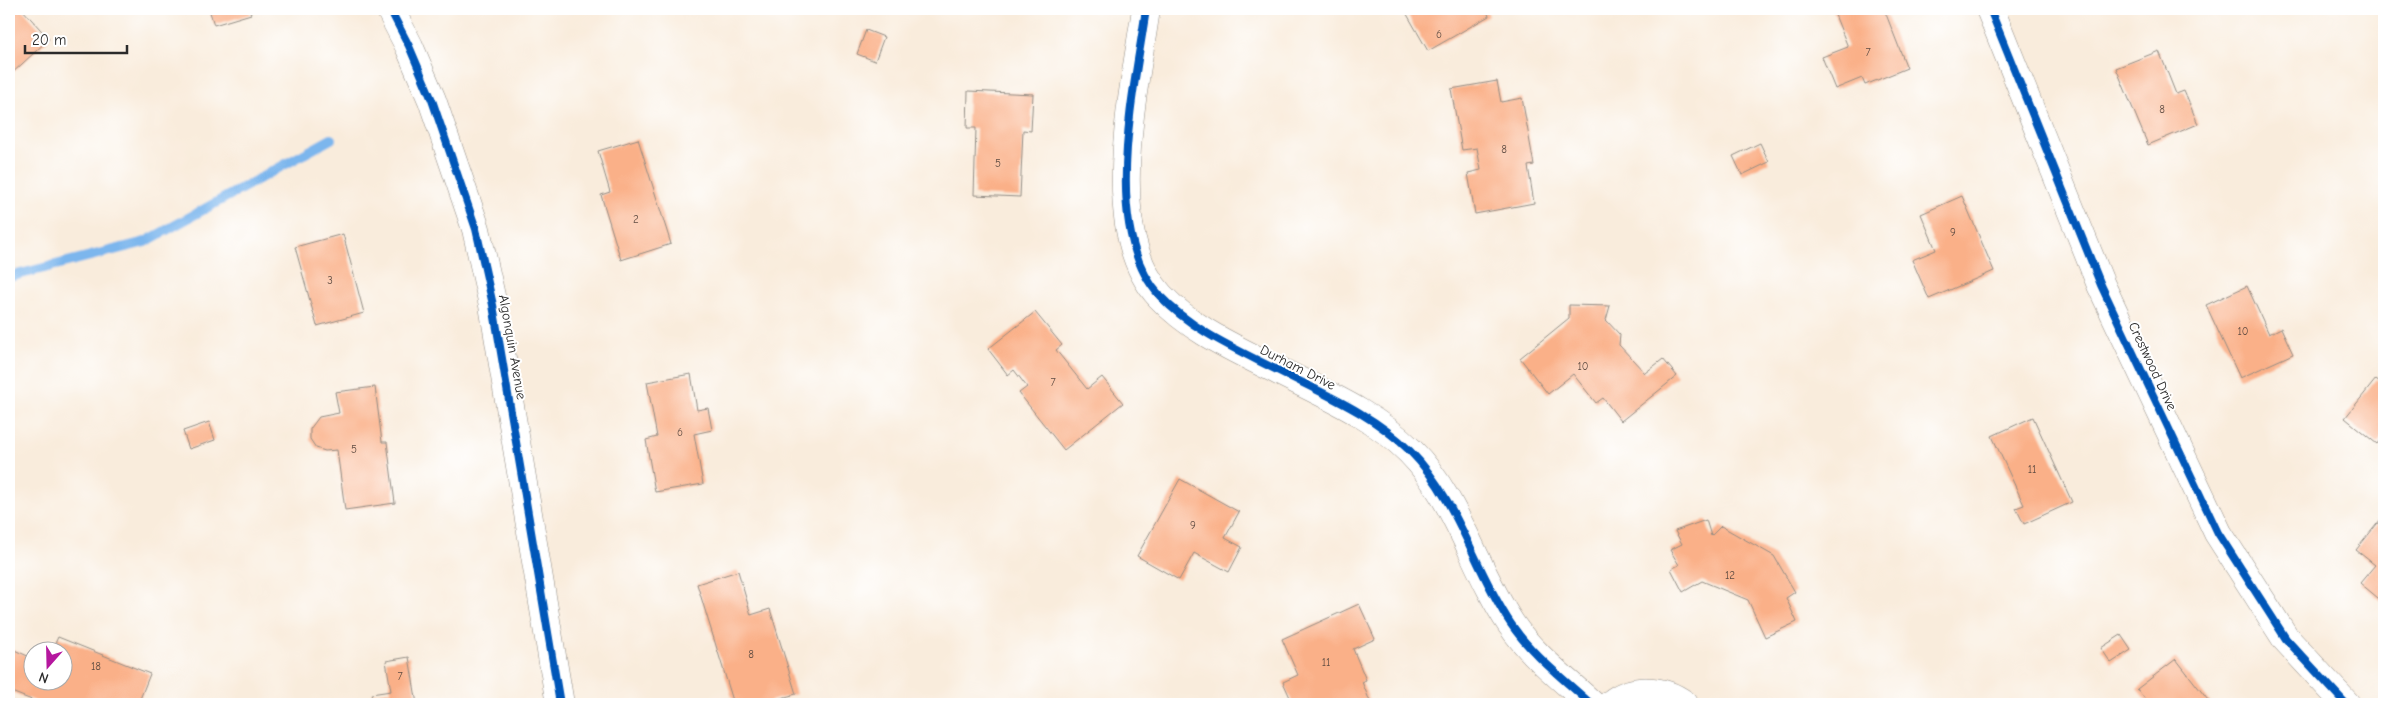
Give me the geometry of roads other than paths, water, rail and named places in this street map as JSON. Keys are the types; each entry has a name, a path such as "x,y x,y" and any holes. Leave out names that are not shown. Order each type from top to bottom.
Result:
{"street":[{"name":"Algonquin Avenue","path":"390,9 409,46 432,100 476,228 493,305 560,704"},
{"name":"Durham Drive","path":"1146,9 1128,133 1126,191 1128,223 1135,248 1144,271 1158,294 1181,316 1208,335 1350,407 1381,426 1411,452 1436,485 1511,624 1533,650 1591,704"},
{"name":"Crestwood Drive","path":"1990,9 2101,285 2218,533 2286,639 2346,704"},
{"path":"1611,704 1629,694 1645,691 1661,693 1684,704"}],"waterway":[{"path":"9,277 145,242 331,139"}]}
